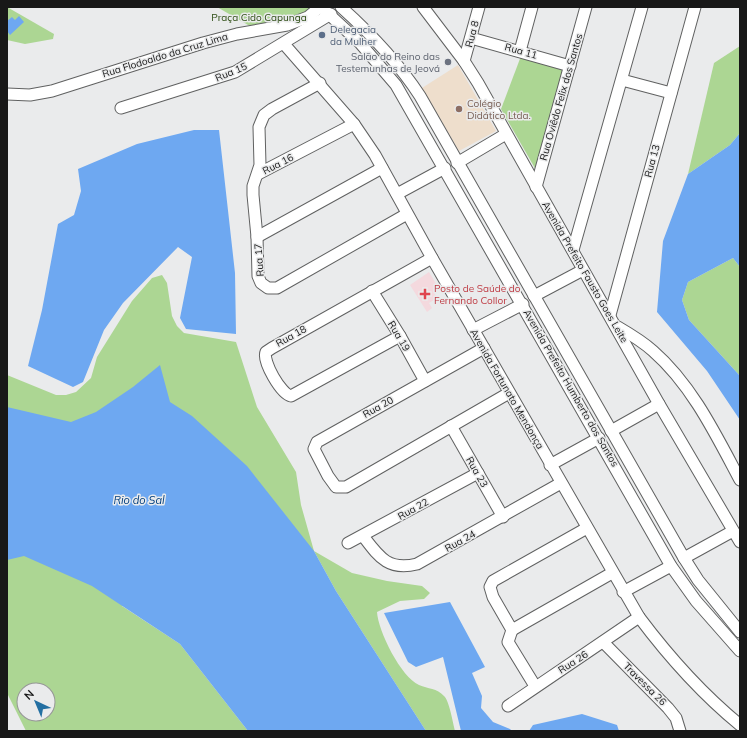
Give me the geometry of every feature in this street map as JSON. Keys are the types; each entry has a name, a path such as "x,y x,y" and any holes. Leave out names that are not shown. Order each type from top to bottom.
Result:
{"street":[{"name":"Avenida Prefeito Humberto dos Santos","path":"321,7 360,43 396,85 523,304 671,566 704,612 740,651"},
{"name":"Rua Flodoaldo da Cruz Lima","path":"7,94 30,95 52,91 202,43 237,34 287,25 308,17 321,7"},
{"name":"Avenida Prefeito Humberto dos Santos","path":"341,7 382,46 409,80 684,558 698,580 740,632"},
{"name":"Avenida Prefeito Fausto Goes Leite","path":"422,7 464,61 610,315 659,404 740,542"},
{"name":"Rua 8","path":"464,61 479,7"},
{"path":"520,51 532,7"},
{"name":"Rua Oviêdo Felix dos Santos","path":"536,187 586,7"},
{"path":"573,250 642,7"},
{"name":"Rua 13","path":"610,315 695,7"},
{"name":"Rua 15","path":"121,108 231,74 284,44 330,14"},
{"name":"Rua 11","path":"471,38 570,66"},
{"name":"Avenida Fortunato Mendonça","path":"284,44 320,82 354,124 382,168 586,528 639,617 679,668 716,705 740,725"},
{"path":"396,85 409,80"},
{"path":"622,80 671,93"},
{"path":"258,174 260,165 259,127 263,118 272,109 320,82"},
{"name":"Rua 16","path":"257,237 252,196 253,186 258,174 354,124"},
{"path":"457,163 506,134"},
{"name":"Rua 17","path":"382,168 257,237 259,279 263,285 273,289 407,214"},
{"path":"397,194 445,168"},
{"name":"Rua 18","path":"400,336 295,395 290,396 282,391 265,358 267,351 432,258"},
{"path":"534,296 583,270"},
{"name":"Rua 19","path":"372,291 400,336 425,381"},
{"path":"473,330 523,304"},
{"path":"616,326 648,346 675,374 710,424 740,480"},
{"name":"Rua 20","path":"451,426 344,488 335,487 314,447 317,442 484,348"},
{"path":"451,426 509,393"},
{"path":"611,431 659,404"},
{"name":"Rua 23","path":"451,426 503,516"},
{"path":"550,465 599,438"},
{"name":"Rua 22","path":"348,543 478,473"},
{"name":"Rua 24","path":"363,536 376,553 387,563 396,566 410,566 429,559 561,483"},
{"path":"512,630 490,592 492,582 586,528"},
{"path":"684,558 733,531"},
{"path":"623,592 671,566"},
{"path":"535,686 508,642 512,630 612,573"},
{"name":"Rua 26","path":"508,706 535,686 639,617"},
{"name":"Travessa 26","path":"603,642 668,708 676,718 680,731"}],"shaded area":[{"name":"Colégio Didático Ltda.","path":"458,65 496,131 459,151 422,88"},
{"name":"Posto de Saúde do Fernando Collor","path":"429,272 438,287 433,290 437,298 429,303 432,308 427,312 410,285"}],"green space":[{"path":"7,7 54,34 53,39 25,44 7,40"},
{"name":"Praça Cido Capunga","path":"217,7 311,7 320,16 255,29"},
{"path":"740,46 740,133 730,145 688,174 714,63"},
{"path":"521,56 566,68 536,170 501,109"},
{"path":"733,258 740,267 740,376 689,320 682,300 688,282"},
{"path":"162,275 167,283 172,316 177,326 184,333 236,342 257,407 296,472 301,505 314,551 122,606 180,644 248,731 26,731 22,722 56,722 56,682 16,682 16,711 7,693 7,375 56,395 66,395 76,392 91,378 97,357 132,301 152,278"},
{"path":"314,551 352,573 387,581 422,586 430,593 424,599 400,601 377,612 378,620 392,653 405,673 419,685 438,691 446,698 455,731 426,731 336,591"}],"water":[{"path":"19,16 24,22 10,35 7,31 7,21 12,17 15,20"},
{"path":"194,130 219,130 235,273 236,334 186,329 180,318 192,257 178,247 123,303 104,330 83,382 73,387 28,366 42,310 58,224 74,215 81,191 78,169 137,144"},
{"path":"740,133 740,267 733,258 688,282 682,300 689,320 740,376 740,420 707,371 657,312 663,241 688,174 730,145"},
{"name":"Rio do Sal","path":"160,365 170,402 192,416 247,466 314,551 336,591 426,731 248,731 180,644 92,586 24,556 7,560 7,407 71,422 96,412 133,387"},
{"path":"450,602 485,667 472,673 482,696 481,708 493,722 512,731 461,731 443,657 416,667 408,662 384,613"},
{"path":"582,714 617,725 619,731 529,731 533,725"}],"place":[{"name":"Delegacia da Mulher","path":"322,35"},
{"name":"Salão do Reino das Testemunhas de Jeová","path":"448,62"},
{"name":"Colégio Didático Ltda.","path":"459,109"},
{"name":"Posto de Saúde do Fernando Collor","path":"425,294"}]}
